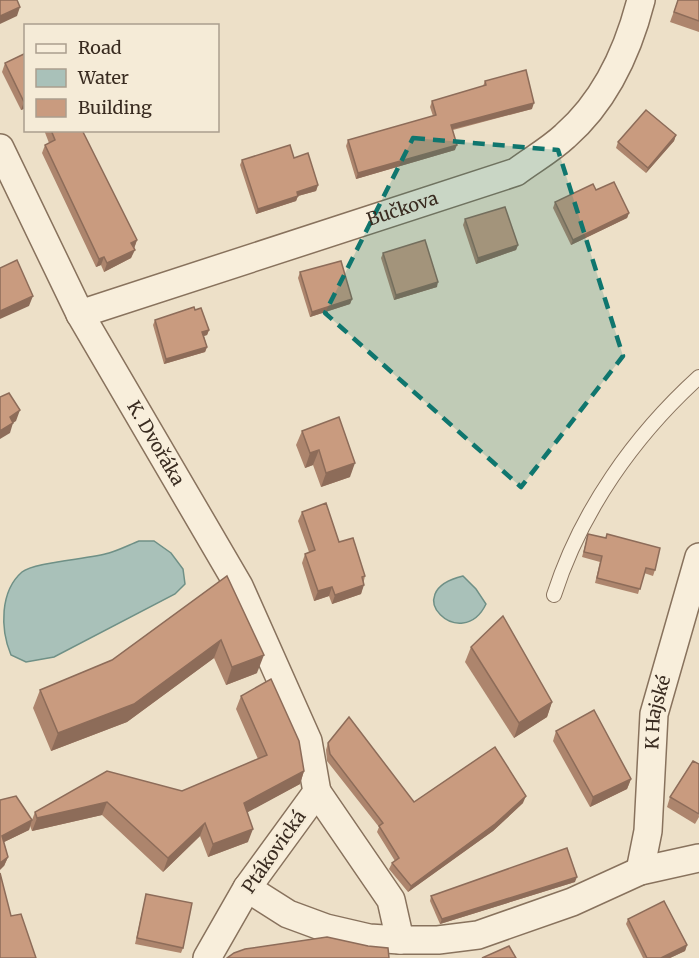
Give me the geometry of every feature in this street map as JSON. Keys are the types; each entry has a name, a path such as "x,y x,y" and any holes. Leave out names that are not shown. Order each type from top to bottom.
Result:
{"street":[{"name":"Bučkova","path":"80,314 516,172 565,136 592,107 618,66 633,32 640,0"},
{"name":"K. Dvořáka","path":"0,148 80,314 239,586 308,741"},
{"name":"K Hajské","path":"640,871 648,831 654,714 699,557"},
{"name":"Ptákovická","path":"207,958 247,888 317,792 308,741"},
{"path":"317,792 391,900 400,940"},
{"path":"247,888 288,914 327,928 369,938 438,940 478,935 572,902 640,871 699,858"}],"lane":[{"path":"554,595 564,565 609,480 668,405 699,377"}],"highlighted area":[{"path":"413,138 558,150 623,356 521,487 325,313"}],"water":[{"path":"139,541 154,541 171,553 183,569 185,584 175,594 54,657 26,662 11,655 5,634 4,611 9,589 22,572 50,563 109,553"},
{"path":"463,576 486,604 475,618 463,623 451,621 440,615 435,605 435,594 444,584"}],"building":[{"path":"0,0 17,0 20,7 0,16"},
{"path":"678,0 699,0 699,21 674,12"},
{"path":"24,54 24,102 5,63"},
{"path":"526,70 534,103 451,125 457,145 358,173 348,140 436,115 432,101 486,85 485,81"},
{"path":"646,110 676,135 648,168 618,142"},
{"path":"52,132 83,132 137,240 131,243 135,250 107,263 104,257 99,259 45,145 55,140"},
{"path":"290,145 294,158 308,153 318,185 297,192 298,196 258,209 242,160"},
{"path":"614,182 629,213 573,240 555,202 593,184 596,190"},
{"path":"505,207 518,245 478,258 465,219"},
{"path":"425,240 438,282 396,295 383,253"},
{"path":"17,260 33,296 0,311 0,268"},
{"path":"341,261 352,299 312,312 300,272"},
{"path":"194,307 195,310 201,308 209,330 202,332 207,347 166,359 155,320"},
{"path":"9,393 20,410 10,417 13,423 0,431 0,397"},
{"path":"339,417 355,463 326,473 319,450 310,453 302,431"},
{"path":"326,503 339,542 353,538 365,576 362,577 364,585 335,595 332,587 318,591 305,554 315,550 302,512"},
{"path":"588,534 606,538 607,534 660,548 655,570 646,568 640,589 597,578 602,556 584,552"},
{"path":"227,576 264,655 232,667 221,640 134,704 58,733 40,690 112,660"},
{"path":"503,616 552,702 519,723 471,647"},
{"path":"271,679 299,741 304,771 244,803 253,829 213,844 205,823 168,858 107,802 37,818 35,812 107,771 182,791 267,755 241,696"},
{"path":"594,710 631,779 593,797 556,731"},
{"path":"349,717 414,802 495,747 526,796 495,824 411,886 392,863 399,858 379,826 383,823 330,754 328,743"},
{"path":"693,761 699,764 699,814 670,797"},
{"path":"16,796 32,820 2,836 8,857 0,863 0,800"},
{"path":"567,848 577,877 442,919 431,896"},
{"path":"0,873 11,916 21,914 36,958 0,958"},
{"path":"146,894 192,903 183,948 137,938"},
{"path":"664,901 687,945 661,958 647,958 628,919"},
{"path":"327,937 388,948 389,958 227,958 245,949"},
{"path":"509,946 516,958 482,958"}]}
